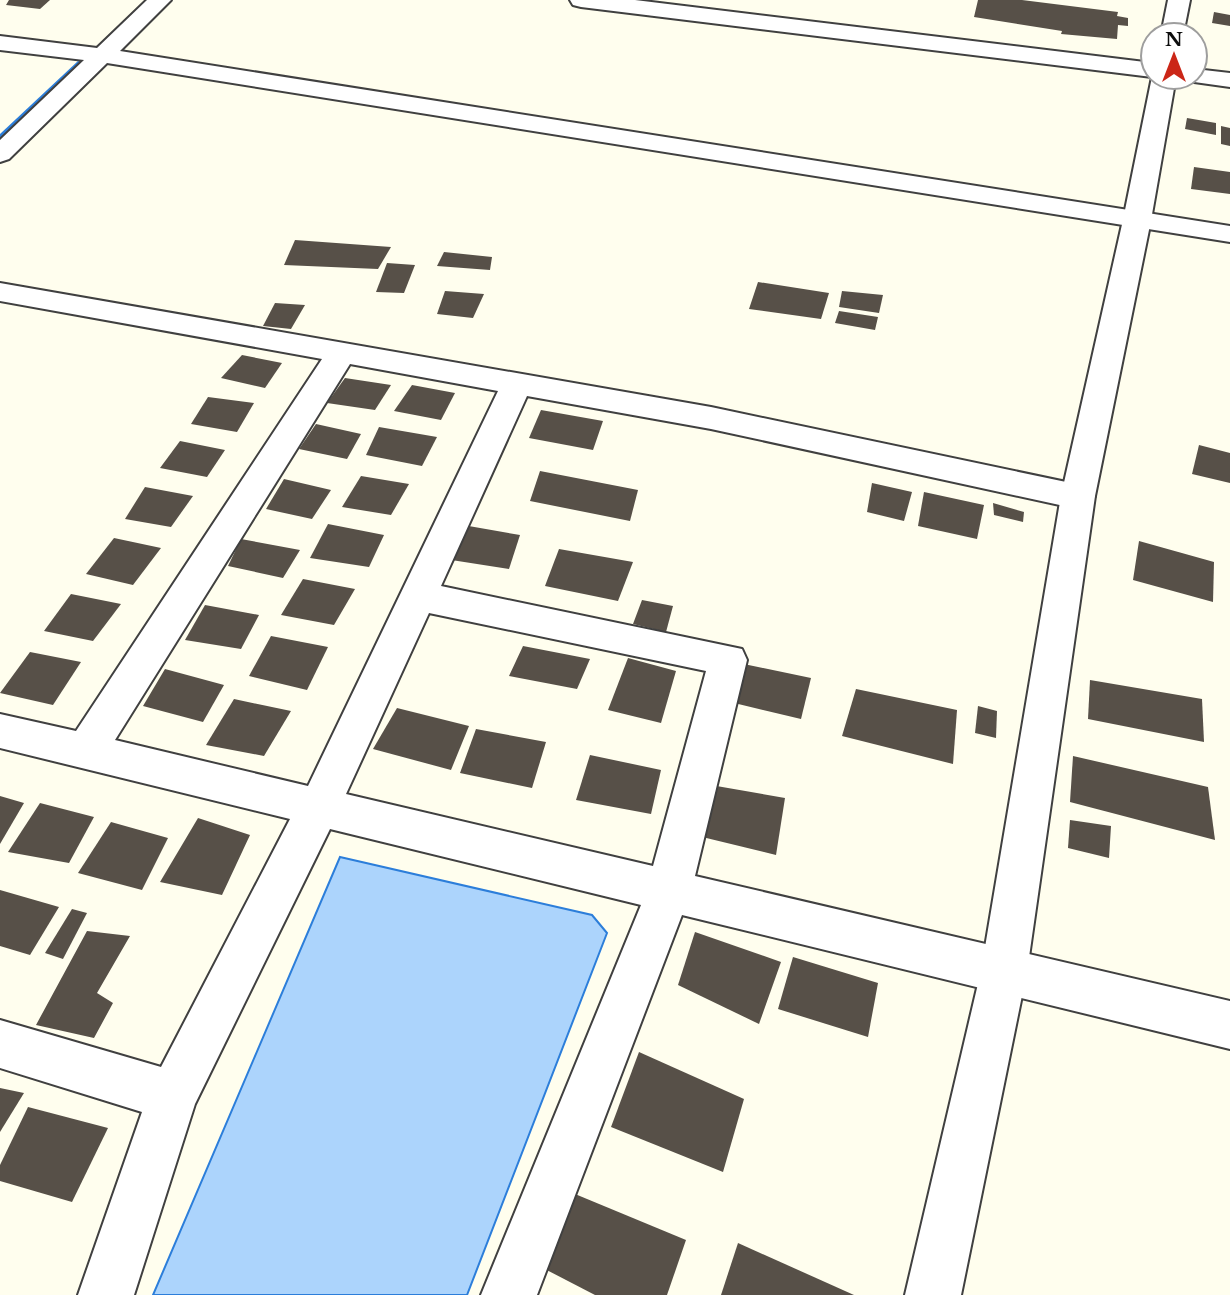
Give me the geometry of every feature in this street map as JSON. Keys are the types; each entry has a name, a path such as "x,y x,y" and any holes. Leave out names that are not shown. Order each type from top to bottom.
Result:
{"street":[{"path":"0,154 160,0"},
{"path":"581,0 1139,68"},
{"path":"1175,21 1179,0"},
{"path":"0,43 104,56 1230,234"},
{"path":"1209,78 1230,80"},
{"path":"933,1295 1004,971 1078,496 1137,220 1161,91"},
{"path":"0,292 711,418 1078,496"},
{"path":"86,751 342,353"},
{"path":"106,1295 173,1096 319,807 517,384"},
{"path":"418,596 728,660 669,891 509,1295"},
{"path":"0,731 1230,1025"},
{"path":"0,1044 173,1096"}],"water":[{"path":"340,857 592,915 607,933 467,1295 153,1295"}],"building":[{"path":"9,0 50,0 40,9 6,5"},
{"path":"978,0 1022,0 1118,12 1117,16 1128,18 1128,26 1118,25 1117,39 1061,34 1062,31 974,17"},
{"path":"1214,12 1230,15 1230,26 1212,23"},
{"path":"1187,118 1216,123 1216,135 1185,129"},
{"path":"1221,126 1230,128 1230,146 1221,144"},
{"path":"1194,167 1230,172 1230,194 1191,189"},
{"path":"295,240 391,247 378,269 284,265"},
{"path":"444,252 492,257 490,270 437,266"},
{"path":"387,263 415,265 404,293 376,292"},
{"path":"758,282 829,293 821,319 749,309"},
{"path":"445,291 484,294 473,318 437,314"},
{"path":"842,291 883,295 879,313 839,307"},
{"path":"275,303 305,305 291,329 263,326"},
{"path":"839,311 878,317 875,330 835,323"},
{"path":"242,355 282,363 265,388 221,378"},
{"path":"345,378 391,385 375,410 327,403"},
{"path":"412,385 455,393 441,420 394,411"},
{"path":"208,397 254,403 237,432 191,424"},
{"path":"541,410 603,421 593,450 529,438"},
{"path":"316,424 361,434 347,459 299,449"},
{"path":"379,427 437,437 422,466 366,455"},
{"path":"180,441 225,450 207,477 160,468"},
{"path":"1199,445 1230,453 1230,483 1192,474"},
{"path":"540,471 638,490 630,521 530,501"},
{"path":"361,476 409,484 391,515 342,507"},
{"path":"284,479 331,490 312,519 266,509"},
{"path":"872,483 912,492 904,521 867,512"},
{"path":"145,487 193,496 171,527 125,519"},
{"path":"924,492 984,505 977,539 918,526"},
{"path":"993,503 1024,512 1023,522 994,515"},
{"path":"328,524 384,535 369,567 310,558"},
{"path":"463,525 520,535 509,569 445,559"},
{"path":"114,538 161,548 133,585 86,574"},
{"path":"241,539 300,550 283,578 228,566"},
{"path":"1139,541 1214,562 1213,602 1133,580"},
{"path":"559,549 633,562 618,601 545,586"},
{"path":"303,579 355,589 334,625 281,615"},
{"path":"71,594 121,604 93,641 44,631"},
{"path":"642,600 673,606 666,632 633,624"},
{"path":"205,605 259,615 241,649 185,640"},
{"path":"271,636 328,647 307,690 249,676"},
{"path":"523,646 590,659 577,689 509,676"},
{"path":"30,652 81,662 53,705 0,693"},
{"path":"628,658 676,671 661,723 608,710"},
{"path":"739,663 811,678 801,719 730,702"},
{"path":"165,669 224,685 203,722 143,706"},
{"path":"1090,680 1202,699 1204,742 1088,719"},
{"path":"856,689 957,710 953,764 842,736"},
{"path":"234,699 291,711 264,756 206,745"},
{"path":"978,706 997,711 996,738 975,733"},
{"path":"397,708 469,726 451,770 373,749"},
{"path":"476,729 546,742 532,788 460,773"},
{"path":"590,755 661,770 651,814 576,800"},
{"path":"1073,756 1208,787 1215,840 1070,802"},
{"path":"705,784 785,798 776,855 694,835"},
{"path":"0,796 24,803 0,844"},
{"path":"40,803 94,817 69,863 8,852"},
{"path":"198,818 250,835 222,895 160,882"},
{"path":"1070,820 1111,826 1109,858 1068,848"},
{"path":"111,822 168,838 142,890 78,873"},
{"path":"0,890 59,907 30,955 0,946"},
{"path":"72,909 87,913 63,959 45,953"},
{"path":"87,931 130,936 97,993 113,1003 94,1038 36,1025"},
{"path":"695,932 781,962 759,1024 678,985"},
{"path":"793,957 878,983 868,1037 778,1009"},
{"path":"639,1052 744,1099 723,1172 611,1127"},
{"path":"0,1088 24,1093 0,1132"},
{"path":"28,1107 108,1128 72,1202 0,1181 0,1165"},
{"path":"575,1194 686,1240 667,1295 595,1295 539,1266"},
{"path":"738,1243 854,1295 721,1295"}],"waterway":[{"path":"0,138 81,63"}]}
